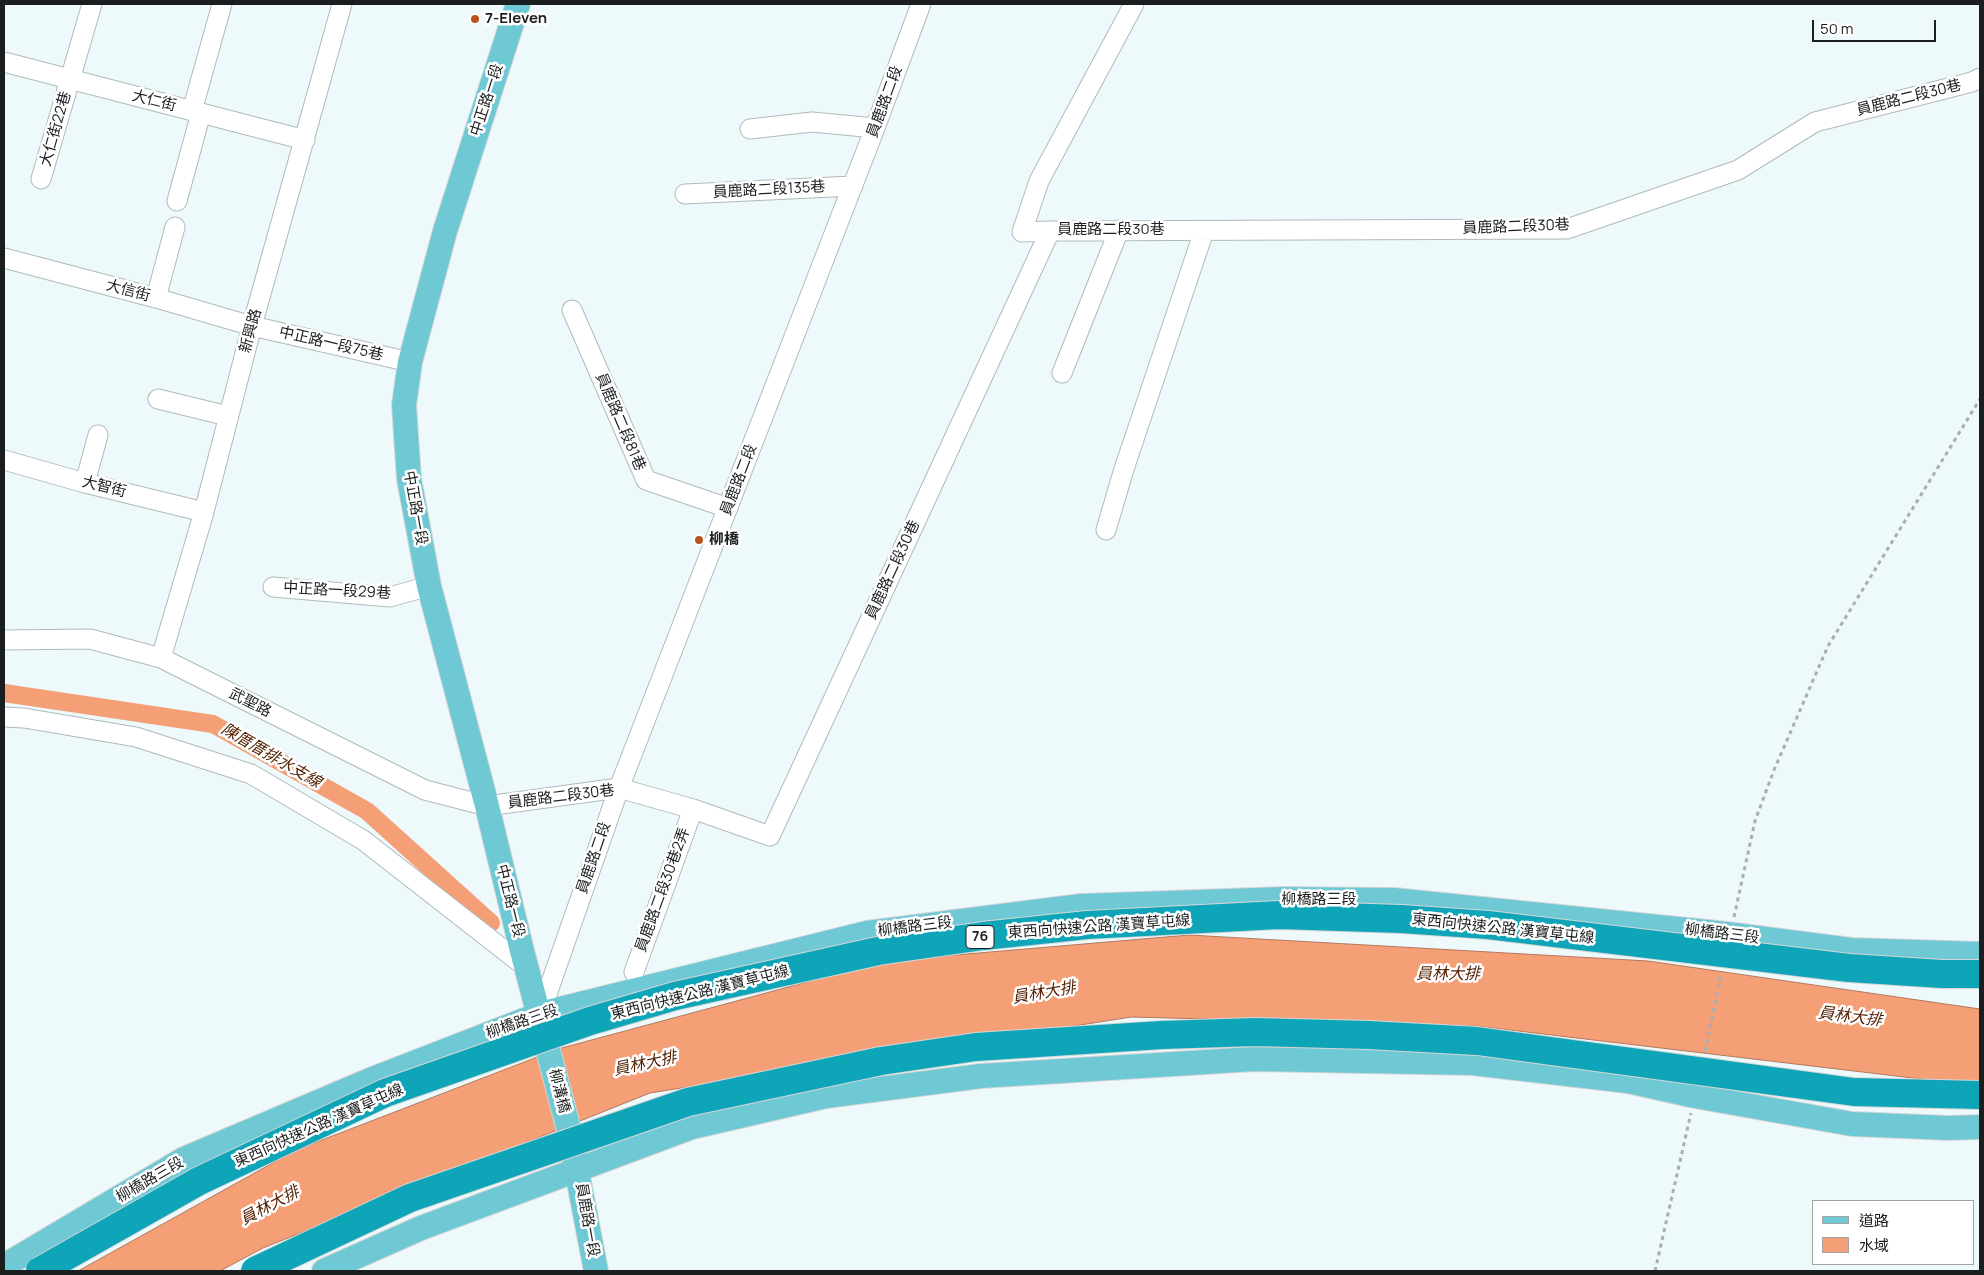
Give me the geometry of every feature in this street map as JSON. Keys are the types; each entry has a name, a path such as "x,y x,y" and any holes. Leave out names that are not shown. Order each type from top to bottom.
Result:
{"highway":[{"name":"東西向快速公路 漢寶草屯線","path":"40,1271 198,1181 385,1094 609,1015 675,996 878,951 983,936 1087,925 1279,915 1401,919 1488,925 1849,968 1942,974 1980,974"},
{"path":"255,1271 410,1198 688,1102 881,1061 976,1047 1162,1035 1255,1032 1370,1035 1477,1041 1854,1092 1980,1096"}],"main road":[{"name":"中正路一段","path":"518,4 445,231 410,362 404,405 409,479 429,586 540,1014"},
{"name":"柳橋路三段","path":"4,1266 184,1159 370,1080 540,1014 867,933 1081,906 1284,899 1394,900 1730,934 1850,950 1980,954"},
{"name":"柳溝橋","path":"540,1014 578,1169"},
{"path":"324,1271 421,1228 692,1127 826,1096 981,1076 1254,1059 1472,1063 1628,1081 1695,1096 1852,1124 1949,1128 1980,1127"},
{"name":"員鹿路一段","path":"578,1169 596,1271"}],"street":[{"name":"大仁街22巷","path":"41,179 92,4"},
{"path":"177,201 222,4"},
{"name":"新興路","path":"161,658 204,512 252,326 342,4"},
{"name":"員鹿路二段","path":"540,1014 619,788 853,186 921,4"},
{"path":"1050,231 1022,232 1039,181 1134,4"},
{"name":"大仁街","path":"4,62 305,140"},
{"name":"員鹿路二段30巷","path":"487,806 619,788 693,808 770,836 1050,231 1567,229 1738,170 1815,122 1972,82 1980,78"},
{"path":"750,129 812,122 875,128"},
{"name":"員鹿路二段135巷","path":"685,194 853,186"},
{"path":"156,298 176,227"},
{"path":"1062,374 1119,230"},
{"path":"1106,530 1127,460 1204,231"},
{"name":"大信街","path":"4,258 156,298 252,326"},
{"name":"員鹿路二段81巷","path":"572,310 646,480 728,508"},
{"name":"中正路一段75巷","path":"252,326 410,362"},
{"path":"158,399 228,416"},
{"path":"85,483 98,435"},
{"name":"大智街","path":"4,460 85,483 204,512"},
{"name":"中正路一段29巷","path":"273,587 390,597 429,586"},
{"name":"武聖路","path":"4,640 90,639 161,658 425,790 487,806"},
{"path":"4,718 24,718 136,737 251,774 363,840 527,968"},
{"name":"員鹿路二段30巷2弄","path":"634,972 693,808"}],"path":[{"path":"1730,934 1755,821 1774,770 1828,646 1980,399"},
{"path":"1704,1054 1722,970"},
{"path":"1655,1271 1695,1096"}],"water":[{"name":"員林大排","path":"1189,935 1648,961 1980,1009 1980,1086 1476,1026 1131,1017 650,1093 263,1248 220,1271 78,1271 296,1150 558,1049 885,961"}],"waterway":[{"name":"陳厝厝排水支線","path":"4,693 213,724 367,811 491,923"}],"place":[{"name":"7-Eleven","path":"475,19"},
{"name":"柳橋","path":"699,540"}]}
